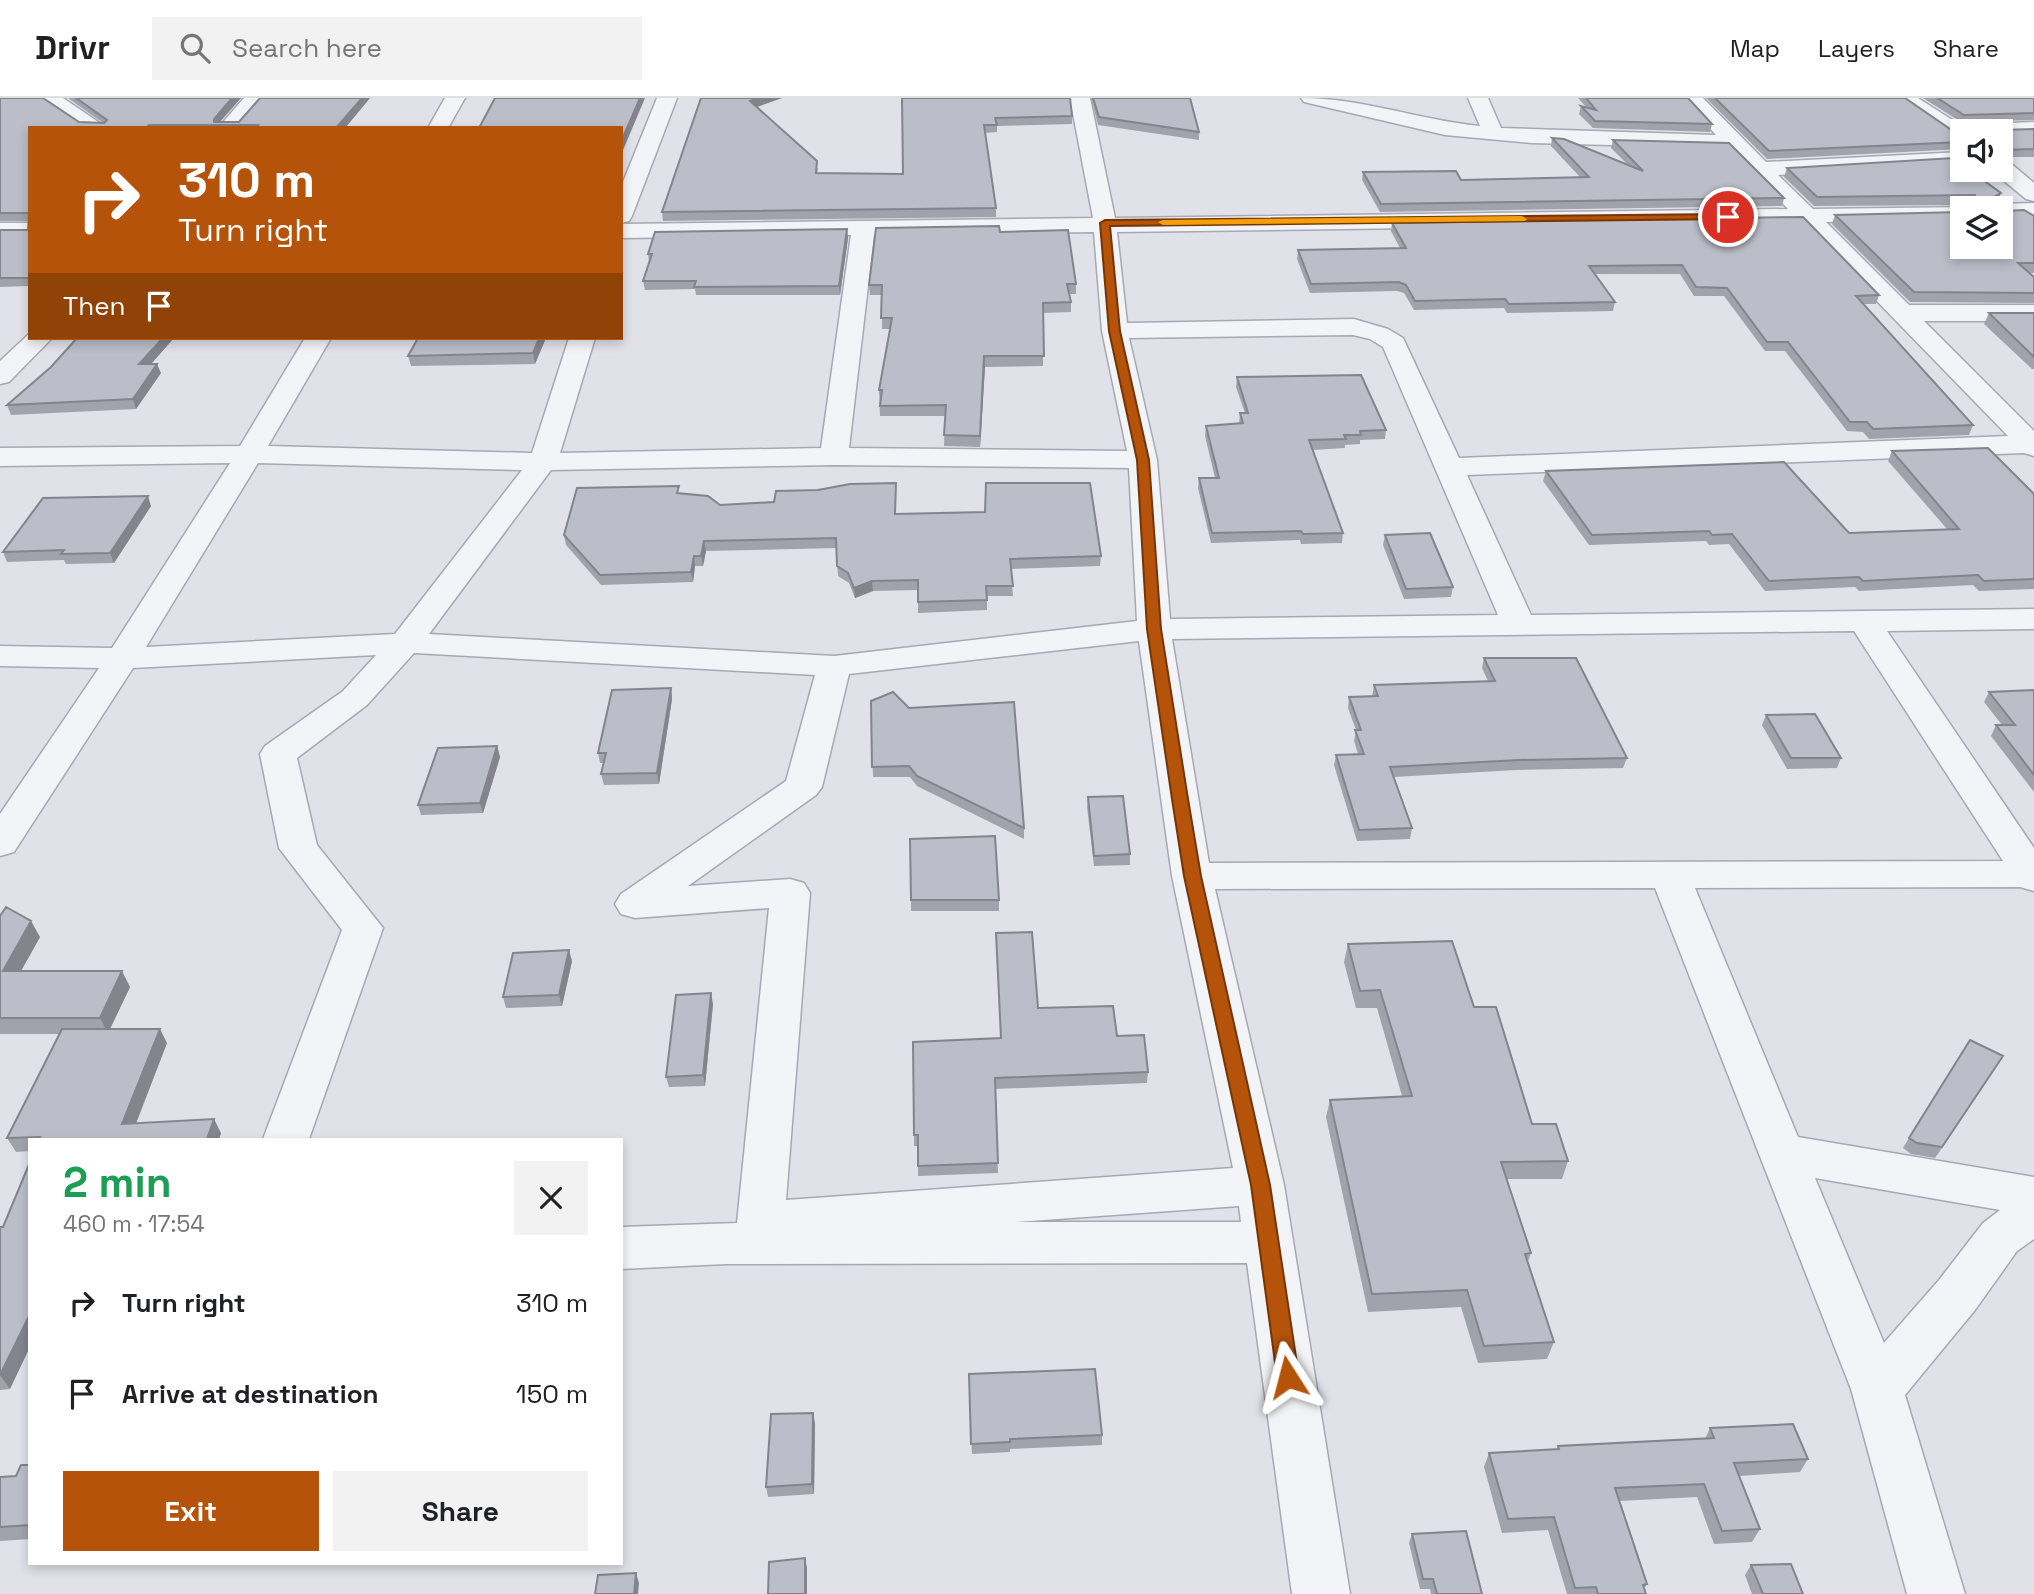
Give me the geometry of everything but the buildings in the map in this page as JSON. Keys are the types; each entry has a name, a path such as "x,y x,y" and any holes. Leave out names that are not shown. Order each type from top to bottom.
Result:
{"street":[{"path":"49,98 94,126"},
{"path":"230,126 255,98"},
{"path":"439,126 455,98"},
{"path":"623,211 667,98"},
{"path":"1080,98 1105,223 1115,331 1143,460 1154,629 1192,876 1260,1185 1321,1594"},
{"path":"1311,98 1445,129 1493,134 1734,142"},
{"path":"1478,98 1493,134"},
{"path":"1692,98 2032,445"},
{"path":"1904,98 1950,127"},
{"path":"2013,129 2034,128"},
{"path":"1763,169 1950,159"},
{"path":"2013,177 2034,194"},
{"path":"2013,210 2034,209"},
{"path":"623,230 863,229 1105,223 1950,212"},
{"path":"834,456 863,229"},
{"path":"0,230 28,230"},
{"path":"1900,313 2034,313"},
{"path":"1115,331 1354,327 1379,334 1394,343 1518,624"},
{"path":"0,376 37,340"},
{"path":"0,843 124,658 251,453 317,340"},
{"path":"285,1138 363,928 298,848 278,754 355,698 405,643 543,462 581,340"},
{"path":"1449,467 2032,445"},
{"path":"0,457 251,453 543,462 834,456 1143,460"},
{"path":"0,656 124,658 405,643 834,666 1154,629 2034,619"},
{"path":"1864,621 2033,876"},
{"path":"760,1222 790,893 635,904 803,787 834,666"},
{"path":"1669,874 1877,1389 1936,1594"},
{"path":"1192,876 2033,876"},
{"path":"1781,1153 2034,1197"},
{"path":"623,1233 1260,1185"},
{"path":"1877,1389 1956,1295 2000,1237 2034,1212"},
{"path":"623,1248 740,1244 1267,1242"}],"slow traffic":[{"path":"1163,222 1522,219"}],"route":[{"path":"1288,1377 1260,1185 1192,876 1154,629 1143,460 1115,331 1105,223 1728,217"}]}
